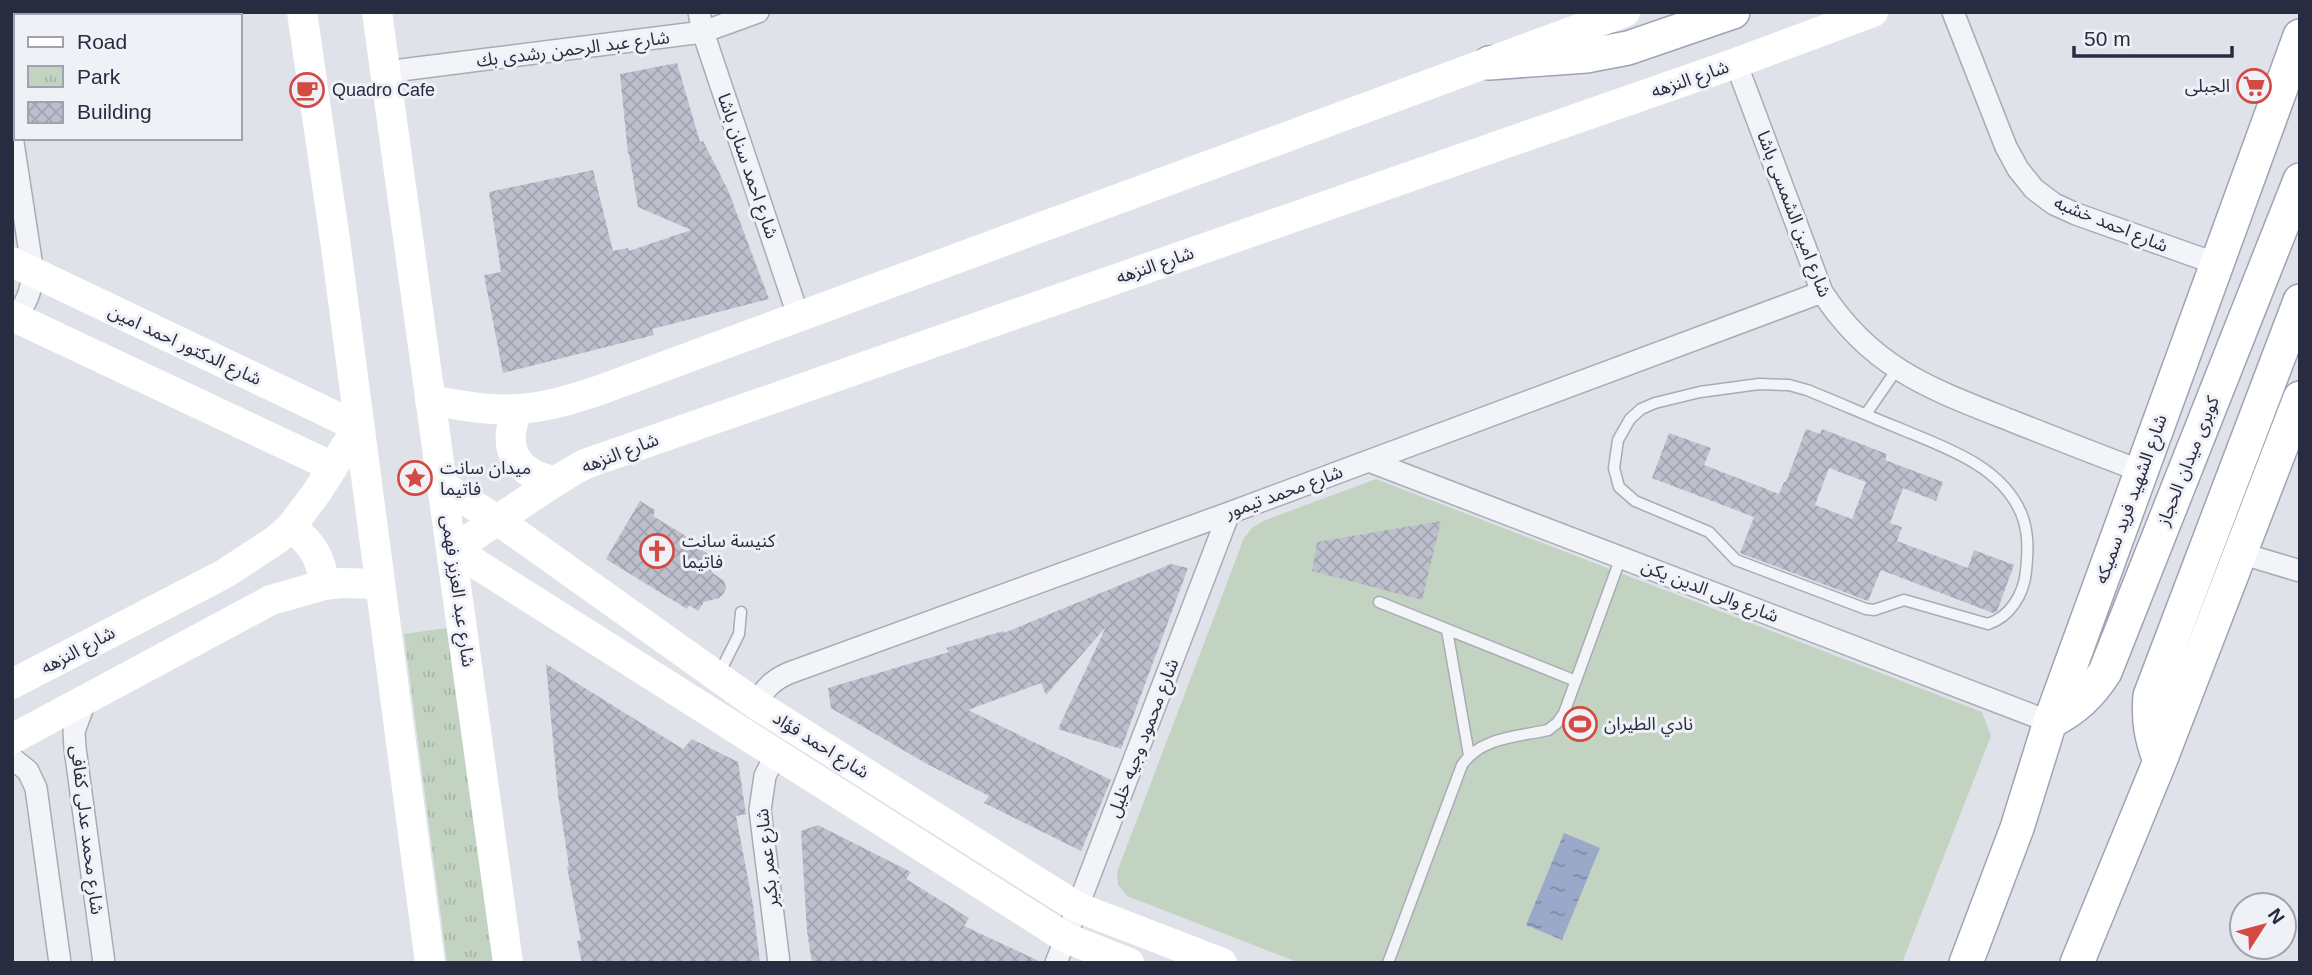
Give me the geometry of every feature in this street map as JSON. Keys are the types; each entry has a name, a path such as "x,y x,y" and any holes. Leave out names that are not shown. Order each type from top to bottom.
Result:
{"main road":[{"path":"302,12 336,247 430,963"},
{"name":"شارع عبد العزيز فهمى","path":"377,12 509,963"},
{"path":"430,400 483,409 518,410 561,402 600,390 1625,12"},
{"path":"1489,63 1586,56 1628,48 1733,12"},
{"name":"شارع النزهه","path":"453,549 499,521 554,481 585,464 1736,63 1873,12"},
{"name":"شارع الشهيد فريد سميكه","path":"1966,963 2017,828 2050,722 2300,36"},
{"name":"كوبرى ميدان الحجاز","path":"2050,722 2073,710 2091,693 2105,672 2300,180"},
{"name":"شارع الدكتور احمد امين","path":"23,268 358,427"},
{"path":"2160,761 2152,740 2150,696 2300,301"},
{"path":"13,317 333,467"},
{"path":"2077,963 2160,761 2300,398"},
{"path":"518,410 511,425 510,442 515,457 526,470 541,479 554,481"},
{"name":"شارع النزهه","path":"12,684 224,574 255,555 289,528 317,492 358,427"},
{"name":"شارع احمد فؤاد","path":"443,486 499,521 756,704 1077,907 1222,963"},
{"path":"289,528 302,535 313,547 320,561 324,585"},
{"name":"شارع احمد فؤاد","path":"453,549 775,756 1061,950 1129,963"},
{"path":"12,739 271,600 324,585 379,584"}],"street":[{"name":"شارع عبد الرحمن رشدى بك","path":"385,72 758,12"},
{"name":"شارع احمد خشبه","path":"1953,12 2006,147 2018,169 2034,189 2054,204 2076,215 2217,264"},
{"name":"شارع احمد سنان باشا","path":"701,22 799,318"},
{"name":"شارع امين الشمسى باشا","path":"1736,63 1822,292 1840,320 1866,347 1932,390 2141,471"},
{"path":"12,136 23,268 31,289 25,304 13,317"},
{"name":"شارع محمد تيمور","path":"756,704 775,680 789,673 1229,513 1822,292"},
{"name":"شارع والى الدين يكن","path":"1369,461 2050,722"},
{"name":"شارع محمود وجيه خليل","path":"1061,950 1229,513"},
{"path":"2240,553 2300,571"},
{"name":"شارع محمد عدلى كفافى","path":"86,699 75,731 75,748 104,963"},
{"name":"شارع عمر بكير","path":"775,756 765,776 760,810 779,963"},
{"path":"12,758 27,771 36,788 60,963"}],"lane":[{"path":"1866,414 1897,369"},
{"path":"1759,384 1789,385 1866,414 1970,460 1989,473 2009,493 2021,512 2027,532 2028,551 2026,577 2010,612 2000,620 1988,624 1975,622 1904,600 1866,610 1736,560 1709,532 1626,496 1616,477 1614,468 1618,440 1630,419 1641,410 1671,398 1759,384"},
{"path":"1388,963 1462,765 1469,754 1489,743 1548,730 1557,723 1564,713 1621,557"},
{"path":"1379,602 1576,681"},
{"path":"718,676 738,634 741,612"},
{"path":"1447,630 1469,754"}],"green space":[{"name":"نادي الطيران","path":"1376,479 1982,712 1991,736 1902,963 1300,963 1127,896 1118,885 1117,872 1244,538 1252,528 1263,521"},
{"path":"454,627 498,963 447,963 404,634"}],"water":[{"path":"1564,833 1600,848 1562,940 1526,925"}],"building":[{"path":"677,63 700,142 703,141 728,190 769,299 652,329 654,335 503,373 484,275 501,272 489,192 593,170 613,251 628,248 629,251 691,230 638,207 628,154 620,74"},
{"path":"1806,429 1820,434 1822,429 1887,454 1885,460 1943,482 1936,501 1903,488 1890,523 1902,527 1897,541 1968,568 1974,550 2014,565 1997,611 1993,613 1881,570 1868,601 1740,553 1754,517 1652,478 1669,433 1711,448 1704,465 1779,494","holes":["1829,468 1866,482 1852,519 1815,505"]},
{"name":"كنيسة سانت فاتيما","path":"640,501 655,510 653,516 694,541 692,544 719,561 711,572 724,581 726,587 719,598 704,602 698,611 689,605 687,609 606,559"},
{"path":"1441,521 1422,600 1312,571 1317,542"},
{"path":"1171,564 1188,568 1121,749 1058,729 1106,627 1046,695 1041,683 968,710 1111,780 1081,851 984,803 989,796 927,764 831,708 828,688 949,652 946,648 1003,631 1004,633"},
{"path":"546,664 683,749 692,739 738,762 746,814 736,816 753,905 760,963 582,963 577,941 581,940 567,866 558,795"},
{"path":"818,825 911,872 906,879 969,918 964,926 1043,963 812,963 807,931 801,831"}],"place":[{"name":"الجبلى","path":"2254,86"},
{"name":"Quadro Cafe","path":"307,90"},
{"name":"ميدان سانت فاتيما","path":"415,478"},
{"name":"كنيسة سانت فاتيما","path":"657,551"},
{"name":"نادي الطيران","path":"1580,724"}]}
